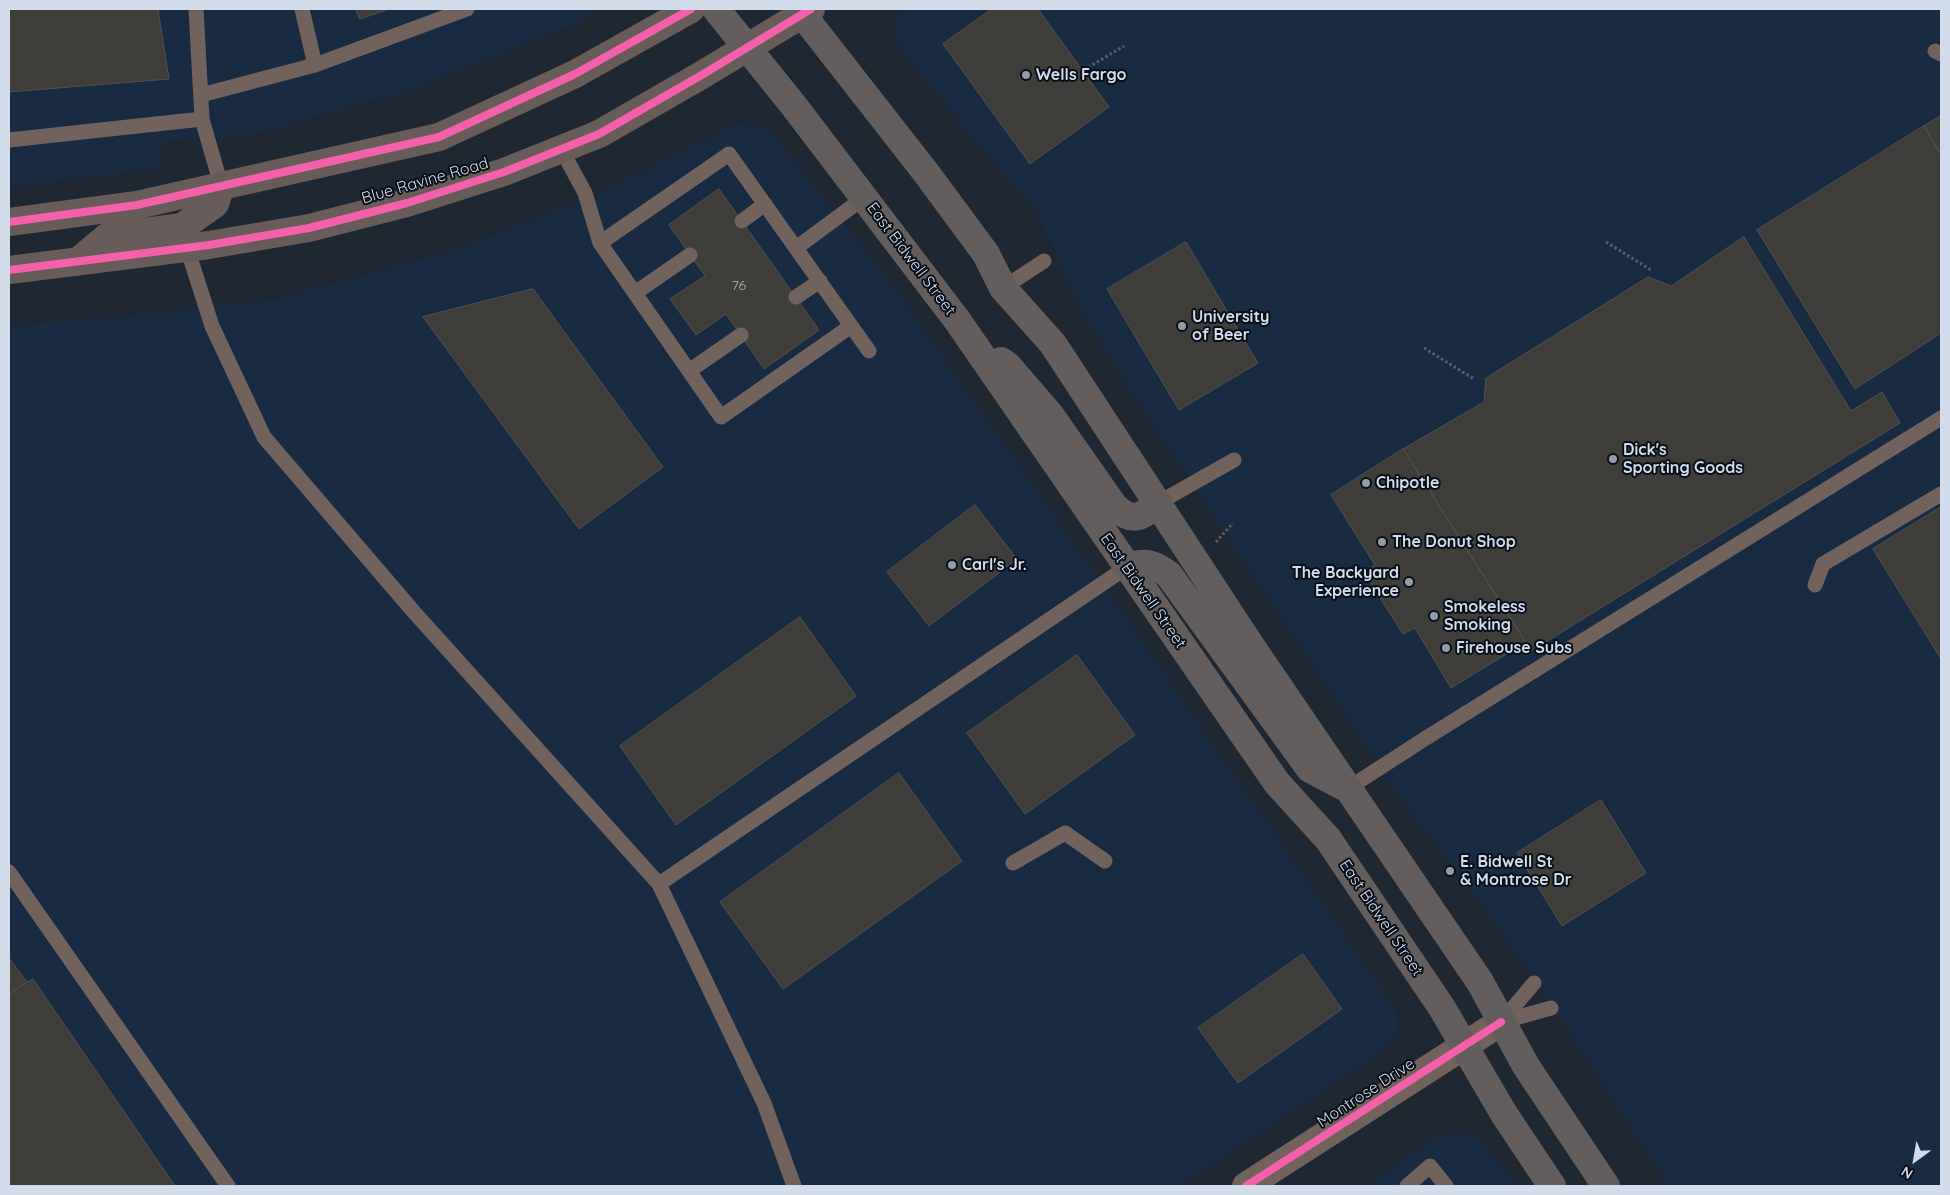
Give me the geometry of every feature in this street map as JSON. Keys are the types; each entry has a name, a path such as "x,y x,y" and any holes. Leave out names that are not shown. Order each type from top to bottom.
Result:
{"main road":[{"path":"9,222 137,205 439,137 575,74 691,9"},
{"name":"East Bidwell Street","path":"716,9 865,197 965,332 1277,783 1328,839 1442,1008 1504,1114 1552,1186"},
{"path":"803,10 928,174 986,254 1003,288 1053,344 1249,643 1480,982 1526,1066 1606,1186"},
{"name":"Blue Ravine Road","path":"9,270 187,248 309,228 407,204 504,172 599,134 747,48 803,10"},
{"path":"77,262 107,237 182,227 215,204 221,185"},
{"path":"965,332 1008,366 1051,416 1114,506 1122,514 1140,517 1158,503"},
{"path":"1127,568 1148,563 1160,567 1169,574 1310,769 1348,789"}],"street":[{"name":"Montrose Drive","path":"1246,1186 1501,1022"}],"lane":[{"path":"196,9 202,119 221,185"},
{"path":"302,9 315,65"},
{"path":"201,95 315,65 467,9"},
{"path":"9,140 202,119"},
{"path":"561,149 585,193 600,243 721,417 852,326"},
{"path":"600,243 729,154 869,351"},
{"path":"796,248 865,197"},
{"path":"742,221 765,204"},
{"path":"187,248 212,326 264,437 394,589 659,884 764,1103 794,1186"},
{"path":"635,293 690,255"},
{"path":"1003,288 1044,261"},
{"path":"796,297 820,281"},
{"path":"690,371 741,335"},
{"path":"1348,789 1426,738 1941,418"},
{"path":"1158,503 1234,460"},
{"path":"1815,585 1823,564 1941,494"},
{"path":"659,884 1127,568"},
{"path":"1013,863 1066,834 1105,861"},
{"path":"9,872 228,1186"},
{"path":"1501,1022 1534,983"},
{"path":"1501,1022 1550,1008"},
{"path":"1407,1186 1430,1166 1446,1186"}],"path":[{"path":"1084,70 1124,46"},
{"path":"1606,242 1651,270"},
{"path":"1424,348 1474,379"},
{"path":"1216,542 1233,523"}],"shaded area":[{"path":"9,9 597,9 578,23 406,91 253,134 159,142 165,167 9,187"},
{"path":"906,9 1941,9 1941,1186 1668,1186 1583,1052 1507,939 1406,805 1157,431 1090,325 1035,211 911,63 896,38 898,14"},
{"path":"740,123 768,129 884,274 1070,538 1397,1011 1398,1029 1385,1049 1180,1186 9,1186 9,326 140,315 278,299 451,251 595,195"},
{"path":"1454,1133 1474,1135 1497,1160 1514,1186 1367,1186 1432,1140"}],"building":[{"path":"9,9 158,9 169,79 9,92"},
{"path":"356,9 389,9 360,19"},
{"name":"Wells Fargo","path":"992,9 1038,9 1109,107 1030,164 943,44"},
{"path":"1941,116 1941,155 1924,126"},
{"path":"1924,126 1941,155 1941,333 1855,389 1757,230"},
{"path":"719,189 819,330 764,369 726,314 696,335 670,299 705,276 669,225"},
{"path":"1744,237 1851,411 1882,392 1900,423 1531,651 1403,449 1484,402 1486,378 1648,277 1671,286"},
{"name":"University of Beer","path":"1186,242 1258,363 1179,410 1107,289"},
{"path":"533,289 663,467 579,529 423,317"},
{"path":"1403,449 1526,642 1451,688 1415,628 1403,634 1363,571 1375,565 1331,495"},
{"name":"Carl's Jr.","path":"975,505 1017,559 929,626 887,572"},
{"path":"1941,507 1941,659 1873,549"},
{"path":"800,617 856,696 676,825 620,746"},
{"path":"1077,655 1135,735 1025,814 967,733"},
{"path":"899,773 962,861 783,989 720,902"},
{"path":"1601,800 1646,873 1562,926 1517,853"},
{"path":"1303,954 1342,1009 1238,1083 1198,1028"},
{"path":"9,958 27,982 9,994"},
{"path":"33,979 175,1186 9,1186 9,994"}],"cycle path":[{"path":"9,222 137,205 439,137 575,74 691,9"},
{"path":"9,270 209,245 309,228 407,203 504,172 599,134 811,9"},
{"path":"1246,1186 1501,1022"}],"place":[{"name":"Wells Fargo","path":"1026,75"},
{"name":"University of Beer","path":"1182,326"},
{"name":"Dick's Sporting Goods","path":"1613,459"},
{"name":"Chipotle","path":"1366,483"},
{"name":"The Donut Shop","path":"1382,542"},
{"name":"Carl's Jr.","path":"952,565"},
{"name":"The Backyard Experience","path":"1409,582"},
{"name":"Smokeless Smoking","path":"1434,616"},
{"name":"Firehouse Subs","path":"1446,648"},
{"name":"E. Bidwell St & Montrose Dr","path":"1450,871"}]}
